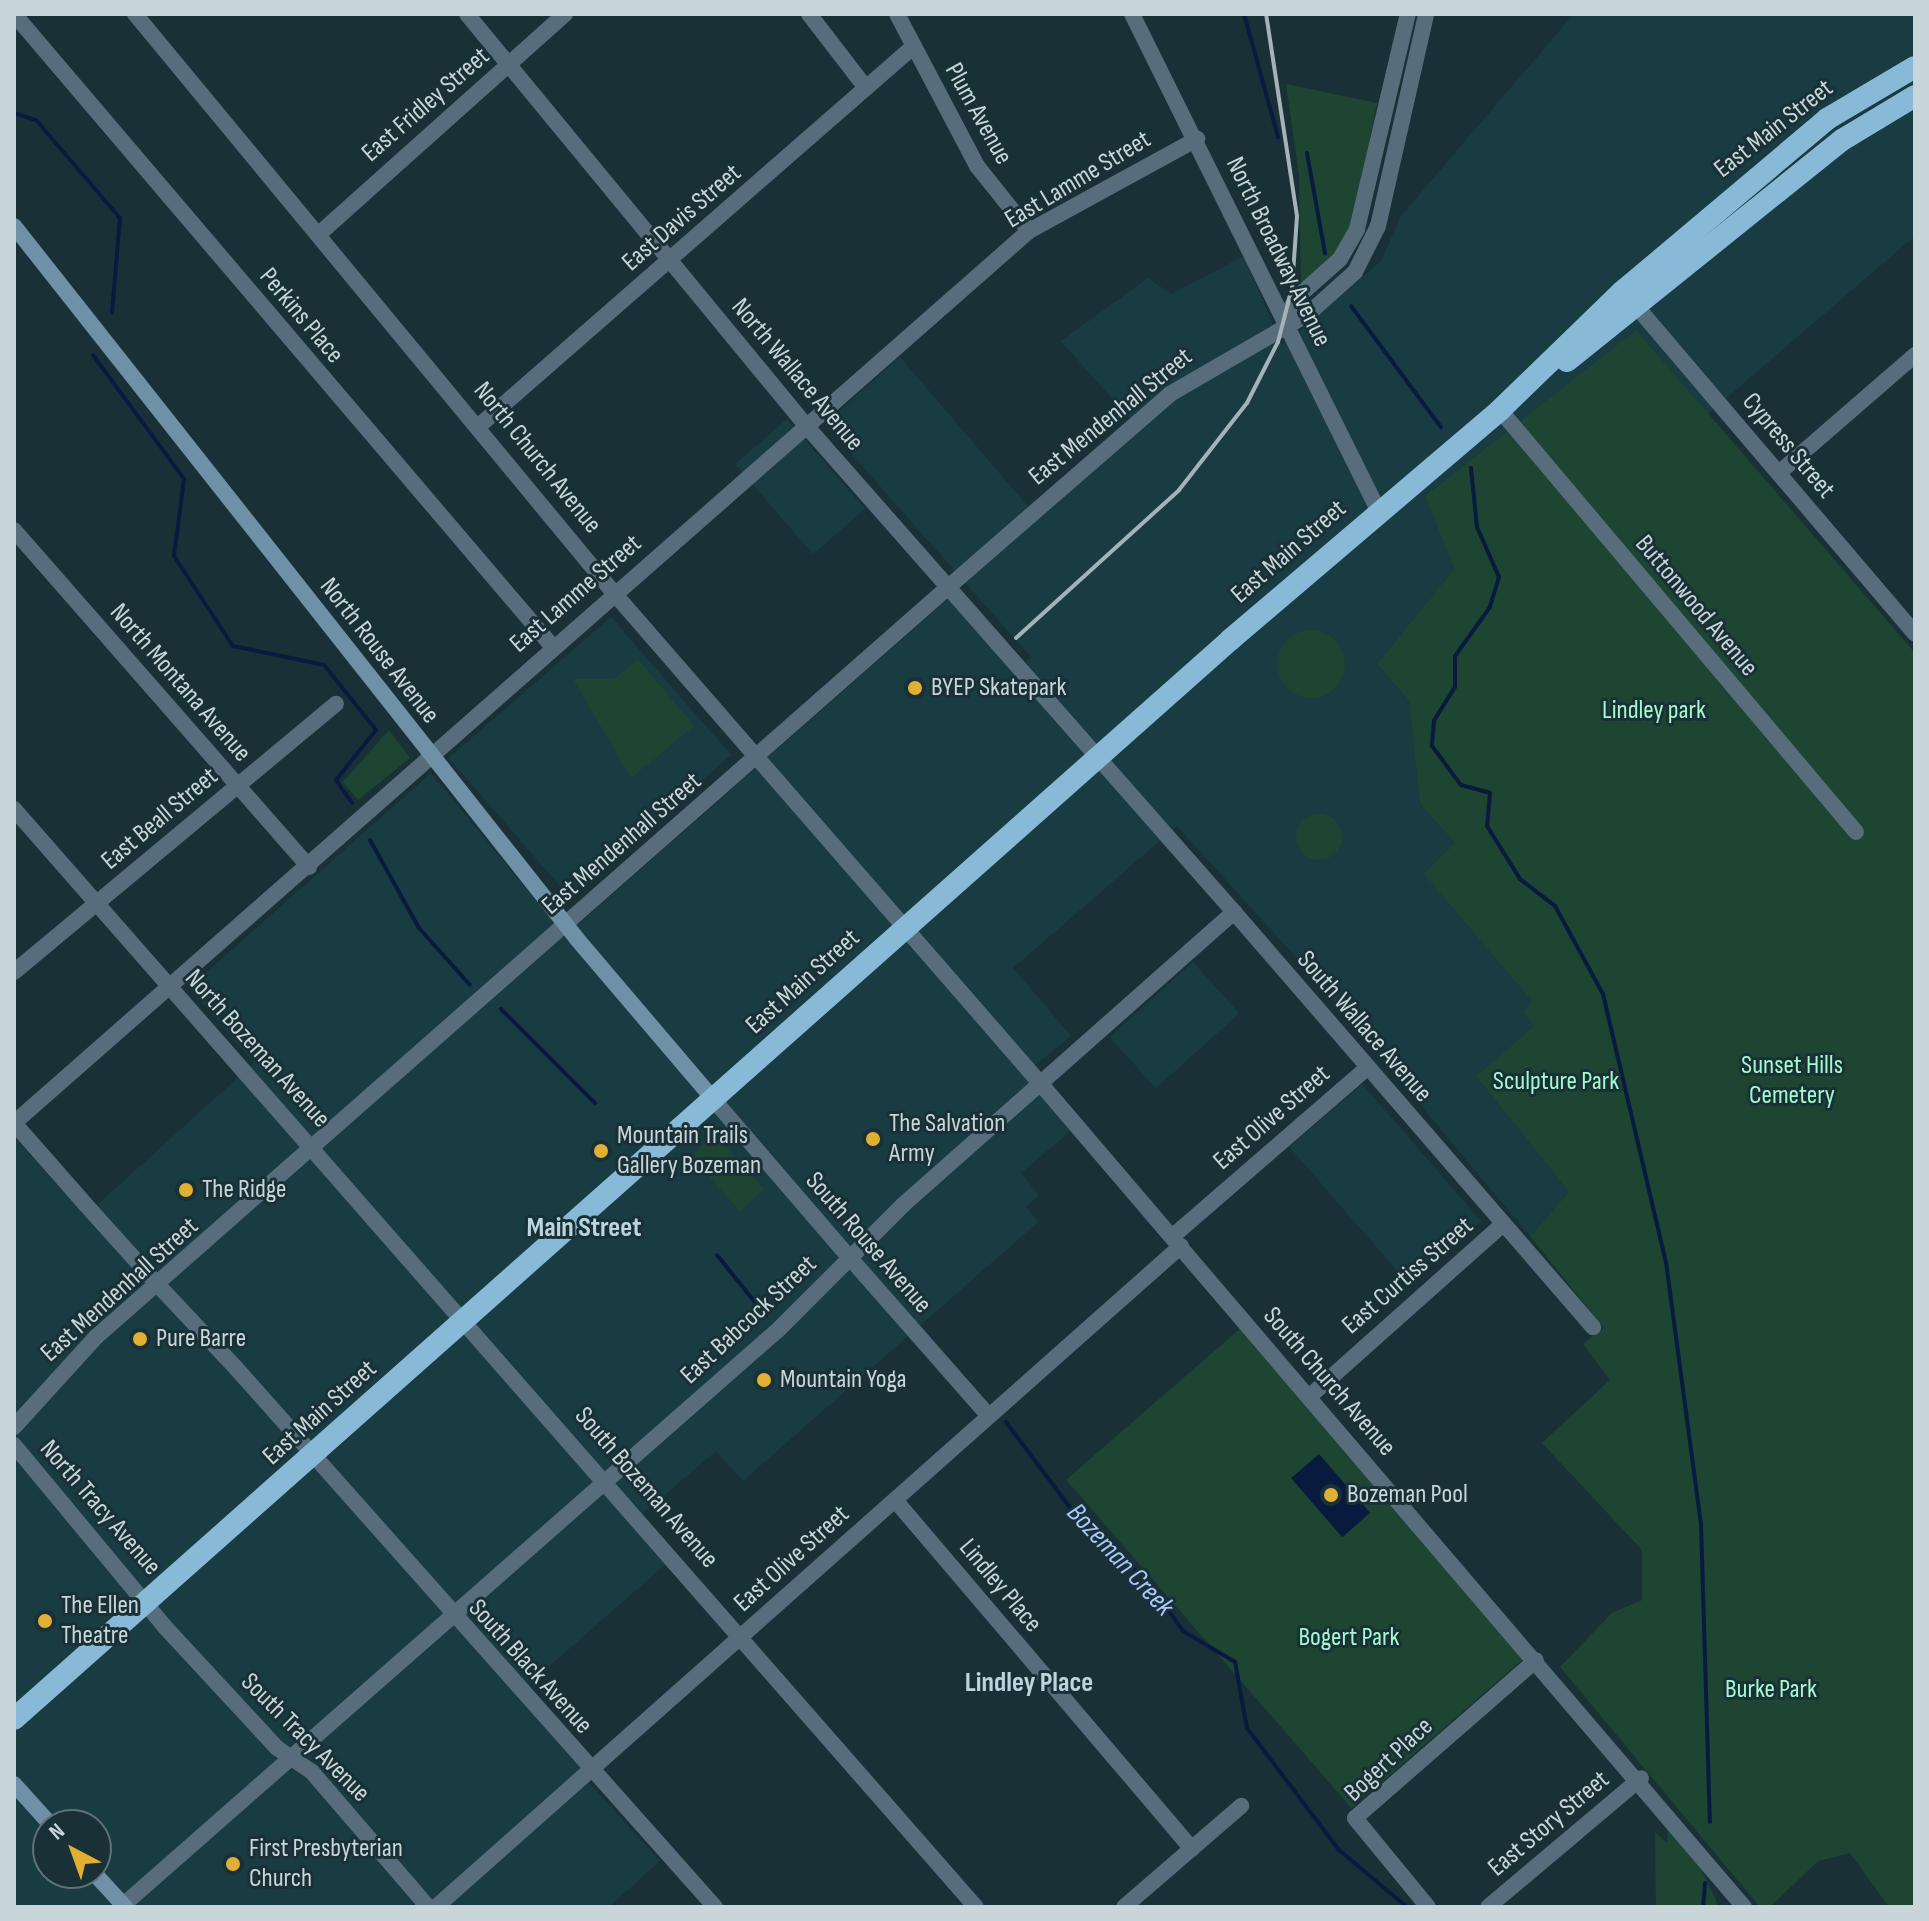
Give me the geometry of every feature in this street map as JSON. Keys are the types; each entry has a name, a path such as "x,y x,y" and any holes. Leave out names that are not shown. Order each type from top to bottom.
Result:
{"highway":[{"name":"East Main Street","path":"14,1719 906,928 1379,512 1500,410 1623,291 1827,119 1915,67"},
{"name":"East Main Street","path":"1500,410 1639,309 1805,168 1915,96"}],"main road":[{"name":"North Rouse Avenue","path":"14,226 566,925 713,1099"},
{"path":"14,1784 37,1809"},
{"path":"108,1889 123,1906"}],"street":[{"name":"Perkins Place","path":"14,14 552,646"},
{"name":"North Church Avenue","path":"135,14 480,425 613,592 755,759 906,928"},
{"name":"North Wallace Avenue","path":"467,14 808,428 946,589 1100,758"},
{"name":"East Fridley Street","path":"319,234 565,14"},
{"path":"809,14 866,88"},
{"name":"Plum Avenue","path":"897,14 977,166 1029,231"},
{"name":"North Broadway Avenue","path":"1132,14 1197,139 1284,324 1379,512"},
{"path":"1284,324 1295,299 1340,259 1357,229 1408,14"},
{"name":"East Mendenhall Street","path":"14,1427 96,1337 315,1150 1126,429 1205,369 1284,324 1308,314 1342,284 1373,240 1426,14"},
{"name":"East Davis Street","path":"480,425 914,46"},
{"name":"East Lamme Street","path":"14,1123 309,867 613,592 808,428 1029,231 1197,139"},
{"name":"Cypress Street","path":"1623,291 1913,627"},
{"path":"1780,472 1915,355"},
{"name":"Buttonwood Avenue","path":"1500,410 1856,832"},
{"name":"North Montana Avenue","path":"14,530 309,867"},
{"name":"East Beall Street","path":"14,972 336,704"},
{"name":"South Wallace Avenue","path":"1100,758 1593,1327"},
{"name":"North Bozeman Avenue","path":"14,809 466,1321"},
{"name":"East Babcock Street","path":"123,1906 294,1760 607,1480 1040,1083 1234,912"},
{"name":"South Church Avenue","path":"906,928 1641,1778 1744,1907"},
{"name":"East Olive Street","path":"436,1907 989,1416 1367,1068"},
{"name":"South Rouse Avenue","path":"713,1099 989,1416"},
{"name":"South Black Avenue","path":"14,1123 715,1907"},
{"name":"East Curtiss Street","path":"1310,1396 1503,1224"},
{"name":"South Bozeman Avenue","path":"466,1321 976,1907"},
{"name":"North Tracy Avenue","path":"14,1445 149,1602"},
{"name":"Lindley Place","path":"895,1500 1192,1849"},
{"name":"South Tracy Avenue","path":"149,1602 428,1907"},
{"name":"Bogert Place","path":"1428,1907 1355,1818 1536,1660"},
{"name":"East Story Street","path":"1488,1907 1641,1778"},
{"path":"1124,1907 1241,1806"}],"shaded area":[{"path":"1574,14 1915,14 1915,236 1708,414 1636,330 1425,496 1454,569 1377,664 1409,701 1420,804 1455,843 1425,874 1533,1002 1534,1026 1476,1076 1569,1192 1530,1236 1313,976 1177,826 1013,968 1071,1036 1027,1072 1075,1127 1021,1173 1039,1195 1026,1207 1038,1222 743,1481 716,1451 633,1522 667,1563 529,1684 592,1786 660,1861 609,1907 440,1907 427,1893 410,1907 14,1907 14,1137 85,1216 254,1063 189,988 431,773 565,936 948,599 1016,671 1031,657 825,424 900,357 1037,517 1138,428 1061,341 1148,278 1171,294 1244,256 1282,346 1381,261 1401,216"},
{"path":"787,419 865,509 813,554 735,464"},
{"path":"611,617 731,755 569,896 449,758"},
{"path":"1193,962 1239,1013 1156,1088 1110,1037"},
{"path":"1362,1084 1481,1221 1409,1284 1290,1147"}],"green space":[{"path":"1286,84 1377,103 1354,219 1341,247 1301,287 1299,176"},
{"path":"1636,330 1915,653 1915,1907 1889,1907 1850,1853 1818,1861 1770,1907 1759,1906 1560,1667 1612,1613 1642,1600 1642,1550 1542,1443 1610,1380 1583,1344 1604,1328 1530,1236 1569,1192 1476,1076 1534,1026 1523,1013 1532,1001 1424,874 1455,843 1420,804 1409,701 1377,664 1454,569 1425,496"},
{"path":"1311,630 1335,640 1345,664 1335,688 1311,698 1287,688 1277,664 1287,640"},
{"path":"638,659 694,726 631,778 573,679 614,679"},
{"path":"389,730 410,758 358,800 343,782"},
{"path":"1319,814 1335,821 1342,837 1335,853 1319,860 1303,853 1296,837 1303,821"},
{"path":"715,1134 765,1189 740,1211 690,1156"},
{"name":"Bogert Park","path":"1242,1327 1527,1655 1352,1808 1066,1480"},
{"path":"1668,1824 1700,1866 1719,1907 1656,1907 1655,1832 1667,1843"}],"water":[{"name":"Bozeman Pool","path":"1319,1454 1370,1513 1342,1537 1291,1478"}],"waterway":[{"path":"1244,14 1278,137"},
{"name":"Bozeman Creek","path":"14,113 36,120 120,218 112,313"},
{"path":"1307,153 1325,253"},
{"path":"1351,306 1441,427"},
{"name":"Bozeman Creek","path":"93,355 184,479 174,556 233,646 324,665 376,730 336,780 352,803"},
{"path":"1471,468 1477,527 1499,577 1490,607 1455,656 1455,687 1434,721 1432,746 1461,785 1490,793 1487,826 1520,879 1555,906 1603,994 1666,1262 1701,1523 1710,1822"},
{"name":"Bozeman Creek","path":"370,840 419,928 470,985"},
{"name":"Bozeman Creek","path":"501,1009 595,1103"},
{"name":"Bozeman Creek","path":"717,1255 766,1316"},
{"name":"Bozeman Creek","path":"1006,1422 1077,1517 1149,1583 1183,1631 1235,1662 1247,1728 1339,1850 1407,1907"},
{"path":"1703,1907 1705,1883"}],"railway":[{"path":"1016,638 1179,490 1247,403 1278,342 1292,288 1297,216 1266,14"}],"place":[{"name":"BYEP Skatepark","path":"915,688"},
{"name":"The Salvation Army","path":"873,1139"},
{"name":"Mountain Trails Gallery Bozeman","path":"601,1151"},
{"name":"The Ridge","path":"186,1190"},
{"name":"Pure Barre","path":"140,1339"},
{"name":"Mountain Yoga","path":"764,1380"},
{"name":"Bozeman Pool","path":"1331,1495"},
{"name":"The Ellen Theatre","path":"45,1621"},
{"name":"First Presbyterian Church","path":"233,1864"}],"district":[{"name":"Main Street","path":"584,1228"},
{"name":"Lindley Place","path":"1029,1683"}],"park label":[{"name":"Lindley park","path":"1654,711"},
{"name":"Sunset Hills Cemetery","path":"1792,1081"},
{"name":"Sculpture Park","path":"1556,1082"},
{"name":"Burke Park","path":"1771,1690"}]}
